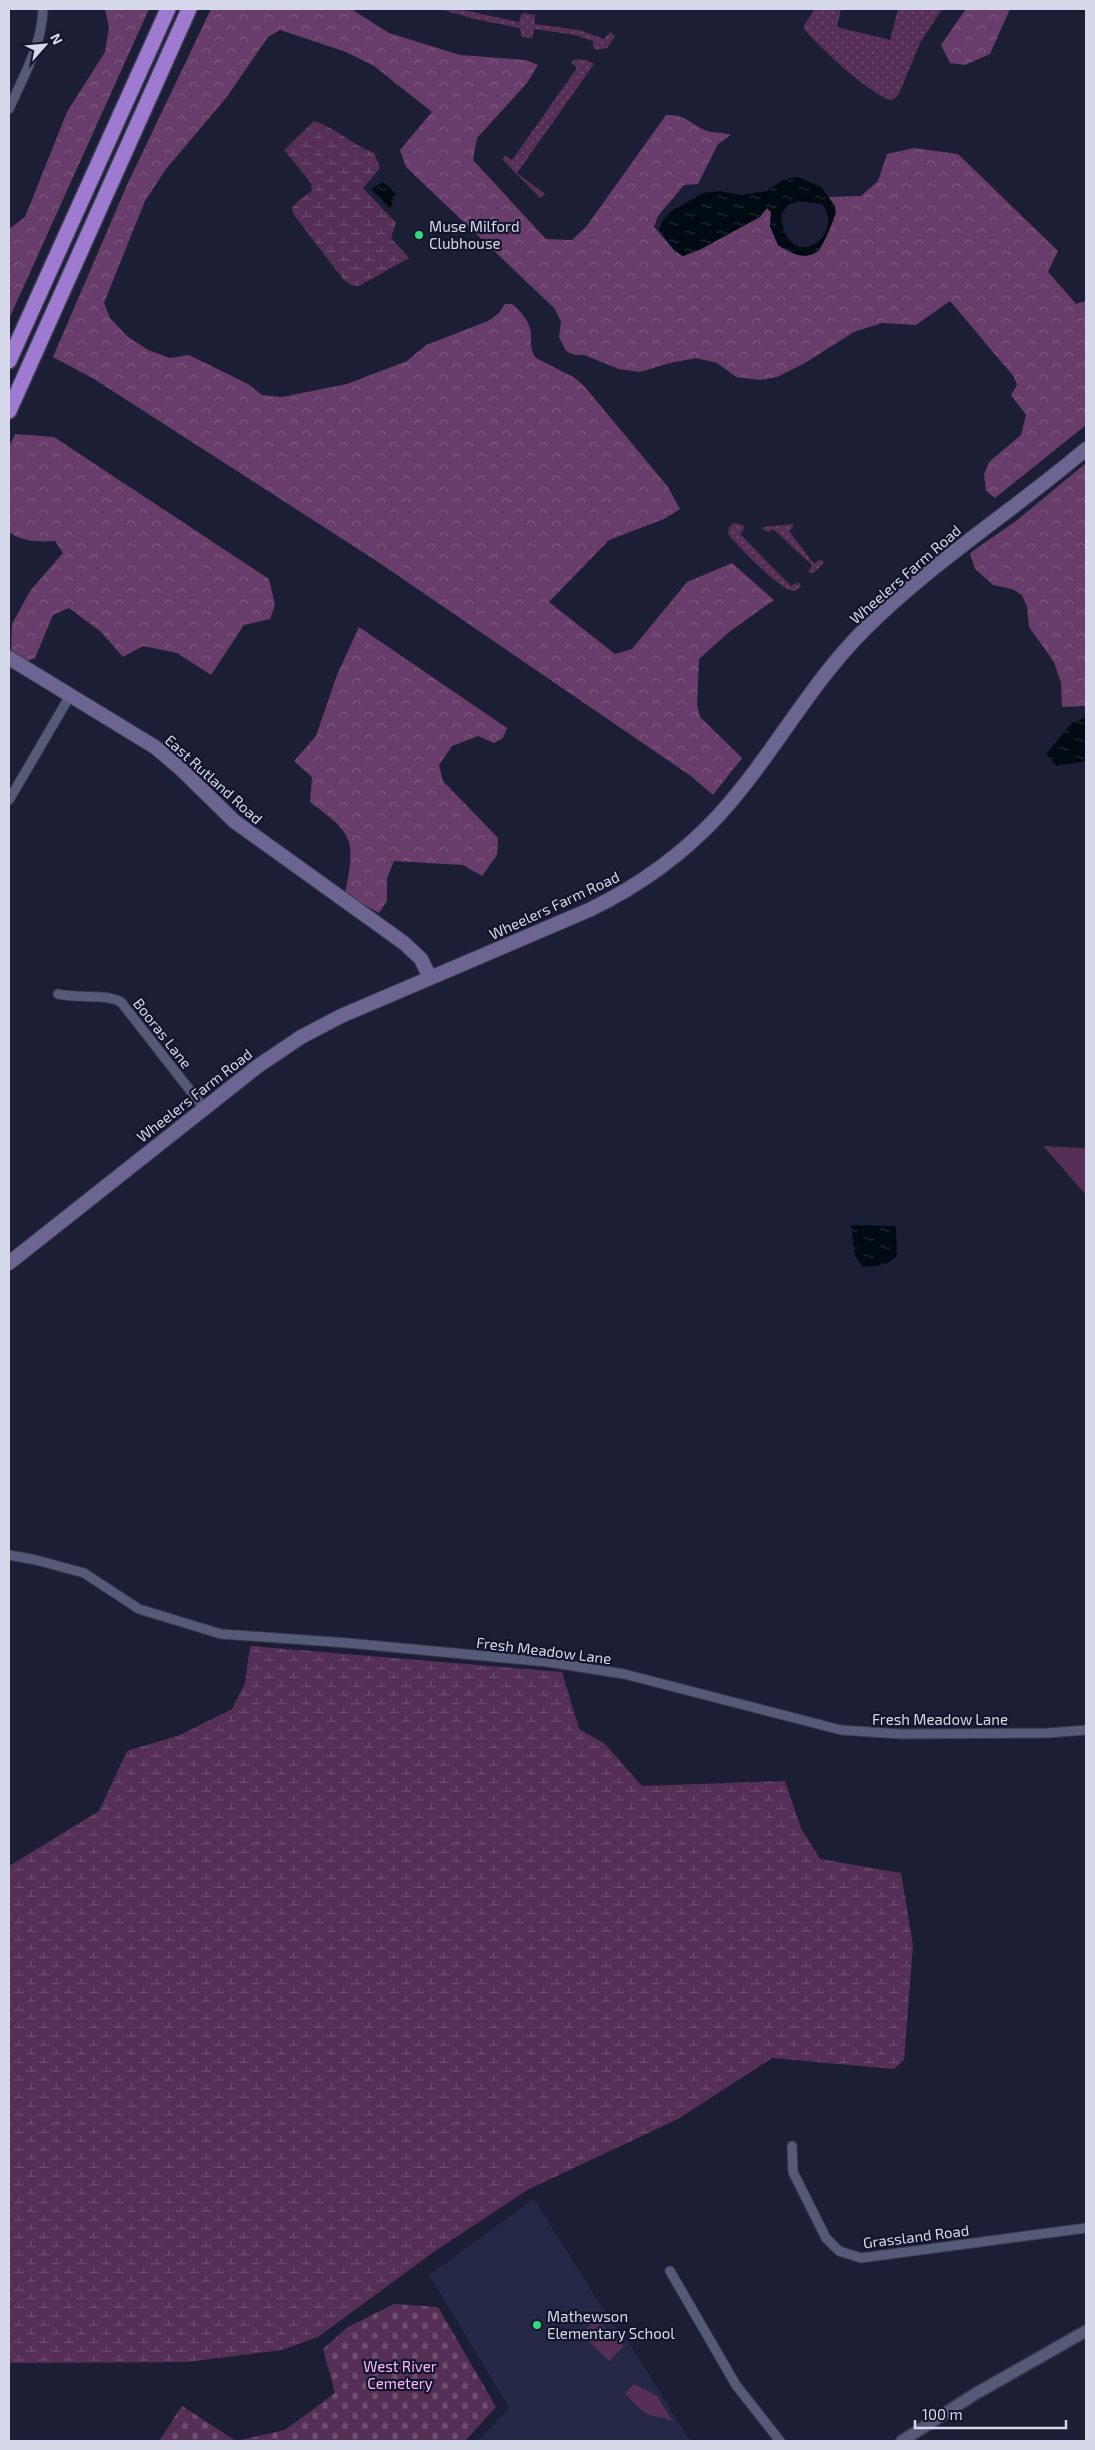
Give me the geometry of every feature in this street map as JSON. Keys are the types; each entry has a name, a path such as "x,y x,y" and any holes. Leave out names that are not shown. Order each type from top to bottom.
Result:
{"highway":[{"path":"9,361 168,9"},
{"path":"9,411 190,9"}],"main road":[{"name":"Wheelers Farm Road","path":"9,1263 272,1055 301,1037 430,978 604,903 640,882 670,861 702,832 733,799 819,682 864,630 933,567 1086,449"},
{"name":"East Rutland Road","path":"9,658 71,694 155,747 182,770 234,821 384,928 416,954 430,978"}],"street":[{"path":"9,109 37,46 41,33 43,9"},
{"path":"9,800 71,694"},
{"name":"Booras Lane","path":"58,994 83,998 106,997 121,1002 204,1108"},
{"name":"Fresh Meadow Lane","path":"9,1555 84,1573 139,1608 221,1634 348,1643 556,1663 624,1674 841,1730 901,1734 1048,1733 1086,1730"},
{"name":"Grassland Road","path":"792,2146 793,2172 823,2232 834,2248 850,2256 861,2258 1086,2228"},
{"path":"670,2271 736,2385 780,2441"},
{"path":"902,2441 975,2394 1086,2331"}],"shaded area":[{"name":"Mathewson Elementary School","path":"534,2199 603,2309 626,2342 628,2341 690,2441 477,2441 509,2408 429,2275"}],"green space":[{"path":"105,9 149,9 9,319 9,229 25,217 67,112 105,52 109,27"},
{"path":"211,9 351,9 389,33 460,55 526,60 538,65 527,83 477,138 473,160 546,239 572,240 586,227 666,115 678,116 707,131 731,135 718,144 698,184 684,185 658,216 654,227 674,250 683,256 701,249 759,217 767,208 771,212 770,226 778,245 788,251 799,254 814,254 819,251 836,213 835,206 828,197 861,196 878,181 887,154 914,148 958,154 1058,251 1048,272 1076,304 1086,301 1086,425 995,498 986,491 984,474 989,462 1021,435 1026,415 1011,395 1017,385 1014,377 950,301 916,325 882,323 854,332 805,363 777,377 760,380 736,377 717,363 696,358 640,372 619,369 584,355 575,355 566,351 559,337 561,321 554,308 406,167 400,150 432,112 374,66 346,52 280,30 268,37 226,98 166,169 145,201 104,303 110,318 127,336 148,350 170,358 189,355 248,384 262,395 282,397 347,384 407,361 426,345 488,321 499,313 505,304 512,304 522,313 529,325 532,350 536,358 575,378 585,387 668,487 680,509 664,519 609,540 549,602 615,654 632,649 687,582 732,563 774,600 729,632 699,659 697,704 700,717 742,758 713,795 691,776 375,560 94,379 53,357 127,185"},
{"path":"440,9 458,9 519,22 521,15 524,13 535,15 535,24 579,30 604,39 610,32 615,36 607,48 596,50 593,48 593,41 575,35 534,29 532,38 522,37 520,28 474,19"},
{"path":"815,9 841,9 837,27 890,40 898,9 942,9 920,43 899,94 893,100 873,91 860,81 821,47 804,29 804,25"},
{"path":"966,9 1010,9 990,54 965,65 950,63 941,45"},
{"path":"576,59 587,60 594,64 517,173 545,194 540,198 502,159 505,156 512,160 577,68 571,62"},
{"path":"314,121 329,127 374,153 380,168 363,188 396,223 391,238 409,258 359,286 351,285 343,279 294,215 292,208 299,200 312,191 311,183 284,150"},
{"path":"15,434 54,437 269,579 275,605 270,619 244,625 211,675 177,653 143,646 123,657 101,632 69,608 53,615 35,658 28,661 11,652 12,624 30,591 63,553 55,541 31,541 9,532 9,447"},
{"path":"1086,463 1086,706 1062,707 1061,683 1054,662 1029,627 1027,607 1022,595 1012,589 993,585 975,569 970,553 1016,521"},
{"path":"734,523 743,525 744,529 740,534 791,586 798,582 801,586 795,591 789,590 760,568 728,534 729,527"},
{"path":"793,524 789,531 814,564 819,560 823,561 823,564 813,573 808,572 812,565 773,529 768,532 762,529 763,527"},
{"path":"359,627 507,728 503,738 494,743 478,736 452,746 439,765 443,781 498,838 497,855 482,876 463,865 394,861 387,878 387,901 379,913 345,894 350,861 348,840 336,823 310,802 312,777 294,761 316,736 337,675"},
{"path":"1043,1146 1086,1148 1086,1195"},
{"path":"250,1646 562,1672 579,1729 605,1744 642,1786 785,1781 801,1828 820,1859 901,1873 913,1945 904,2060 894,2069 772,2058 678,2119 529,2189 435,2251 318,2337 282,2350 186,2362 9,2363 9,1866 99,1811 127,1751 180,1735 232,1709 245,1683"},
{"name":"West River Cemetery","path":"394,2304 438,2307 496,2407 465,2441 236,2441 285,2430 335,2393 323,2349 348,2327"},
{"path":"596,2319 624,2346 609,2361 581,2334"},
{"path":"634,2384 657,2396 672,2420 669,2421 665,2418 650,2415 637,2406 625,2394"},
{"path":"182,2406 236,2441 159,2441"}],"water":[{"path":"798,177 821,187 835,206 834,217 824,242 819,249 808,256 794,254 778,245 770,226 771,212 767,208 760,217 701,249 683,256 674,250 659,230 663,220 674,209 703,193 720,191 741,195 767,191 784,179","holes":["799,201 822,204 828,216 827,228 822,238 814,245 804,247 794,244 786,234 781,215 788,205"]},
{"path":"383,182 397,195 391,201 393,204 390,208 371,189"},
{"path":"1086,717 1086,761 1057,766 1046,754 1072,723"},
{"path":"851,1225 896,1226 897,1256 885,1265 863,1267 855,1256"}],"place":[{"name":"Muse Milford Clubhouse","path":"419,235"},
{"name":"Mathewson Elementary School","path":"537,2325"}]}
